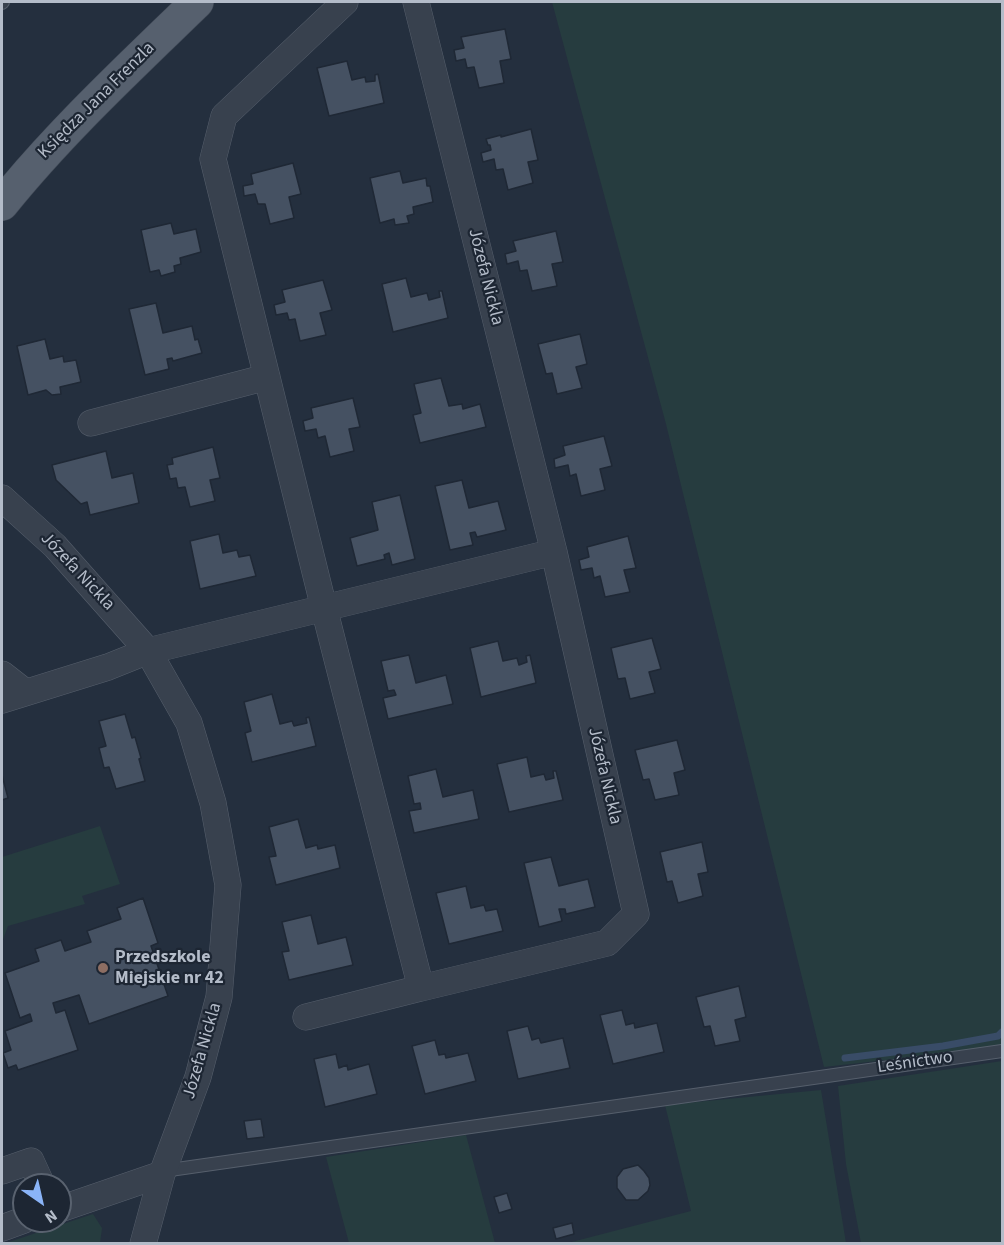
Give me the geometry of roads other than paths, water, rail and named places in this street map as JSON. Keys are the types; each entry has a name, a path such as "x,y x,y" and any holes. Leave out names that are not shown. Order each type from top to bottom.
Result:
{"main road":[{"name":"Księdza Jana Frenzla","path":"2,204 79,116 197,2"}],"street":[{"path":"345,2 224,116 213,159 421,988"},
{"name":"Józefa Nickla","path":"306,1017 607,943 636,914 554,552 416,2"},
{"path":"91,423 267,377"},
{"name":"Józefa Nickla","path":"2,498 55,546 148,651 189,723 213,803 228,885 219,997 198,1077 163,1173 143,1244"},
{"path":"2,674 13,696 108,667 148,651 554,552"},
{"path":"2,1171 31,1161 36,1173"},
{"path":"72,1205 163,1173"}],"lane":[{"name":"Leśnictwo","path":"163,1173 1002,1051"}],"waterway":[{"path":"845,1058 943,1046 998,1036 1002,1032"}],"place":[{"name":"Przedszkole Miejskie nr 42","path":"103,968"}]}
